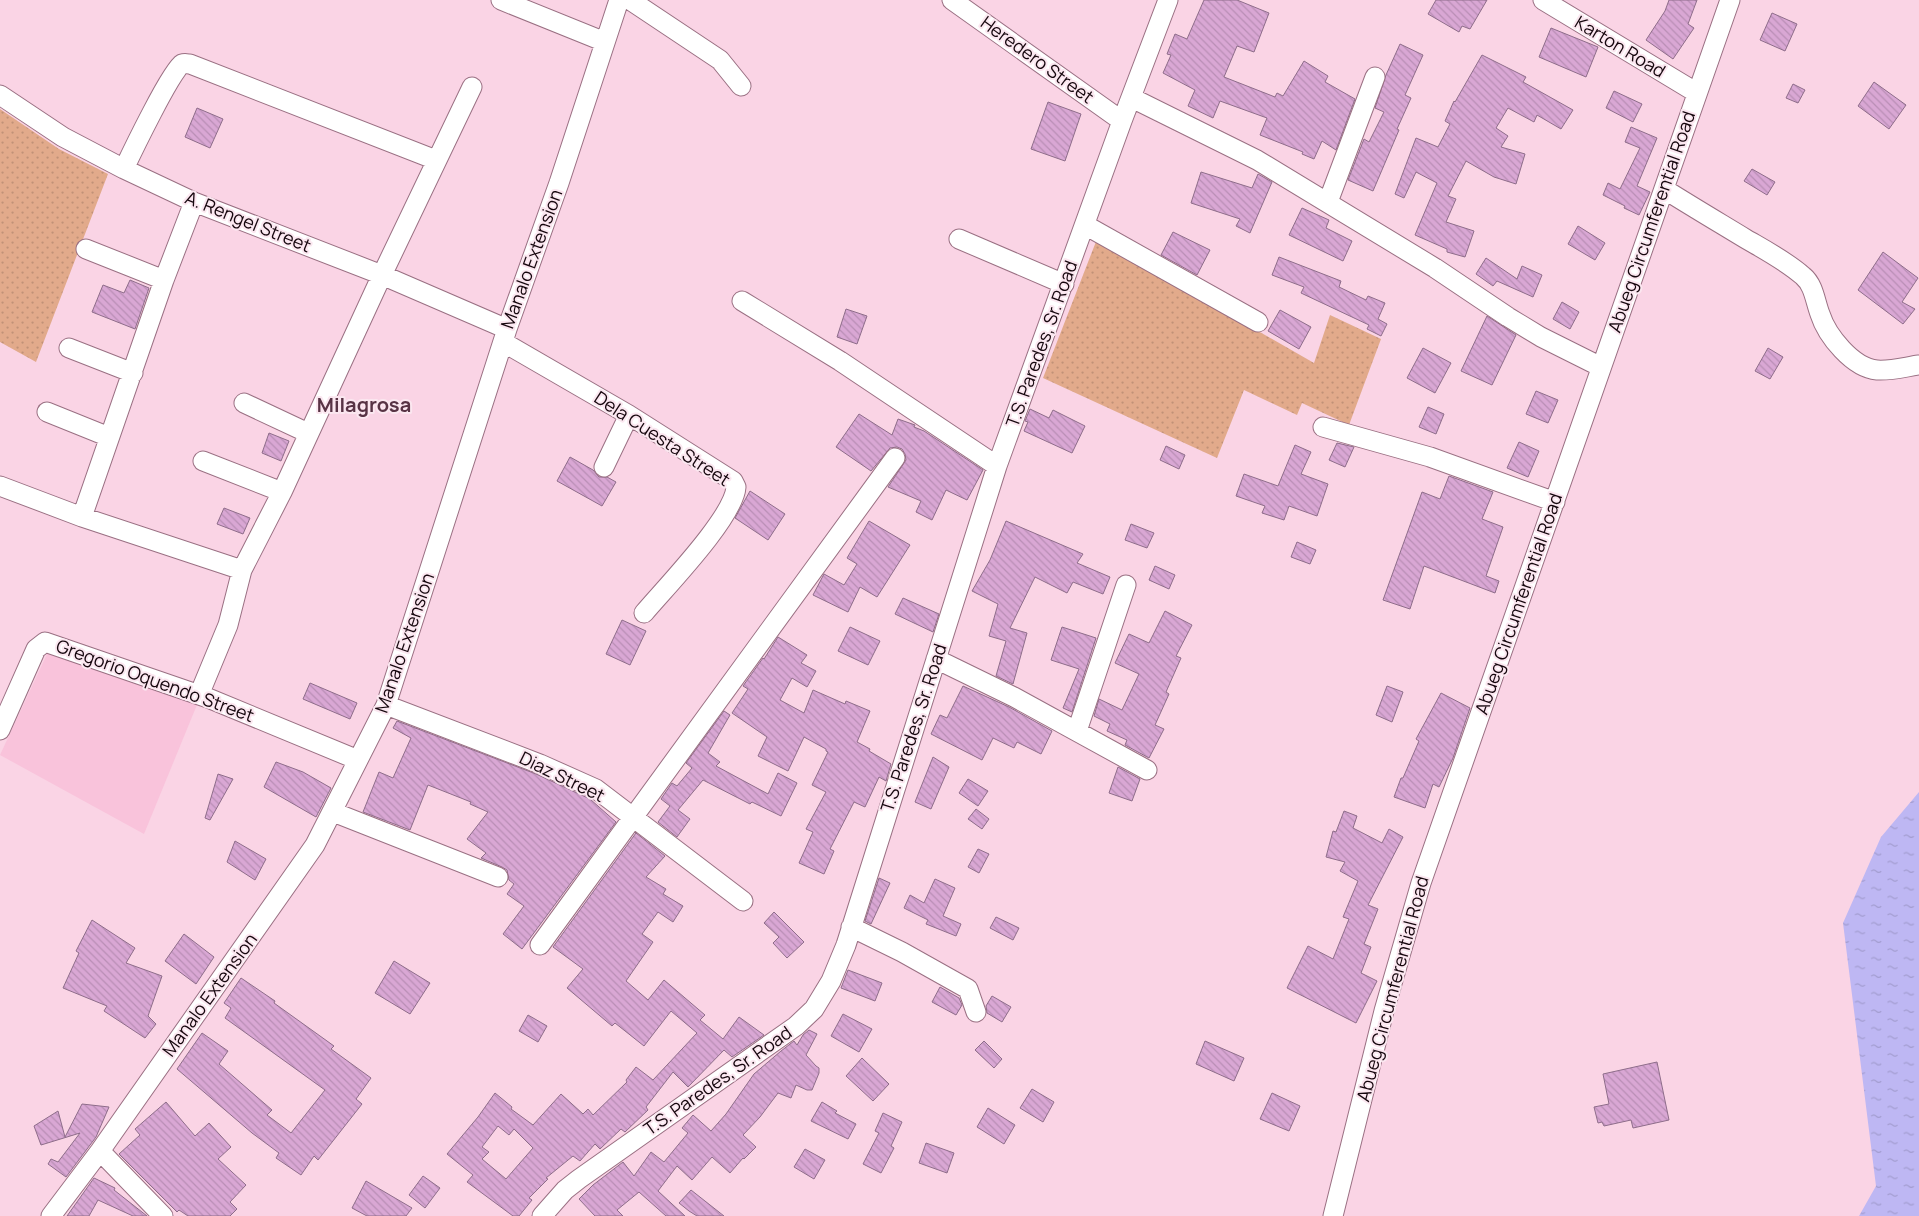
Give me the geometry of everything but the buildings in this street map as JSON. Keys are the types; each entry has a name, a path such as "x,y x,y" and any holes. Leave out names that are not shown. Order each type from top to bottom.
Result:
{"street":[{"path":"501,0 605,42"},
{"name":"Manalo Extension","path":"50,1216 100,1151 315,845 386,705 505,336 559,183 619,0"},
{"path":"630,0 720,60 741,86"},
{"name":"Heredero Street","path":"952,0 1122,121"},
{"name":"T.S. Paredes, Sr. Road","path":"542,1216 565,1190 579,1179 796,1026 814,1009 831,981 851,927 997,466 1122,121 1168,0"},
{"name":"Karton Road","path":"1543,0 1697,93"},
{"name":"Abueg Circumferential Road","path":"1332,1216 1384,1011 1422,883 1730,0"},
{"path":"124,169 162,93 182,64 190,64 436,160"},
{"path":"1328,202 1375,77"},
{"path":"199,695 228,625 242,570 282,492 382,275 472,87"},
{"name":"A. Rengel Street","path":"0,95 63,137 124,169 194,202 382,275 505,336"},
{"path":"1132,98 1257,160 1435,268 1508,317 1542,337 1601,367"},
{"path":"1664,190 1782,260 1804,277 1811,286 1822,322 1834,342 1856,362 1876,370 1892,370 1919,365"},
{"path":"82,517 164,280 194,202"},
{"path":"1085,225 1258,322"},
{"path":"959,239 1064,284"},
{"path":"86,249 164,280"},
{"path":"742,301 840,361 997,466"},
{"name":"Dela Cuesta Street","path":"505,336 733,481 736,487 732,503 710,534 644,613"},
{"path":"69,348 133,373"},
{"path":"244,403 308,433"},
{"path":"47,412 109,437"},
{"path":"604,467 629,415"},
{"path":"1323,427 1430,457 1555,502"},
{"path":"540,945 895,458"},
{"path":"203,461 282,492"},
{"path":"0,486 82,517 242,570"},
{"path":"1077,731 1126,585"},
{"name":"Gregorio Oquendo Street","path":"0,730 36,649 45,642 199,695 358,760"},
{"path":"936,659 1014,696 1147,770"},
{"name":"Diaz Street","path":"386,705 582,782 611,800 633,819 743,900"},
{"path":"333,812 498,877"},
{"path":"851,927 902,952 968,989 976,1012"},
{"path":"100,1151 164,1216"}],"shaded area":[{"path":"0,109 59,149 108,174 36,362 0,342"},
{"path":"1097,239 1314,363 1330,315 1381,339 1349,425 1302,403 1297,415 1244,390 1217,458 1043,378"},
{"path":"54,639 201,695 144,834 0,755"}],"water":[{"path":"1919,792 1919,1216 1859,1216 1876,1186 1843,923 1881,837"}],"district":[{"name":"Milagrosa","path":"364,405"}]}
